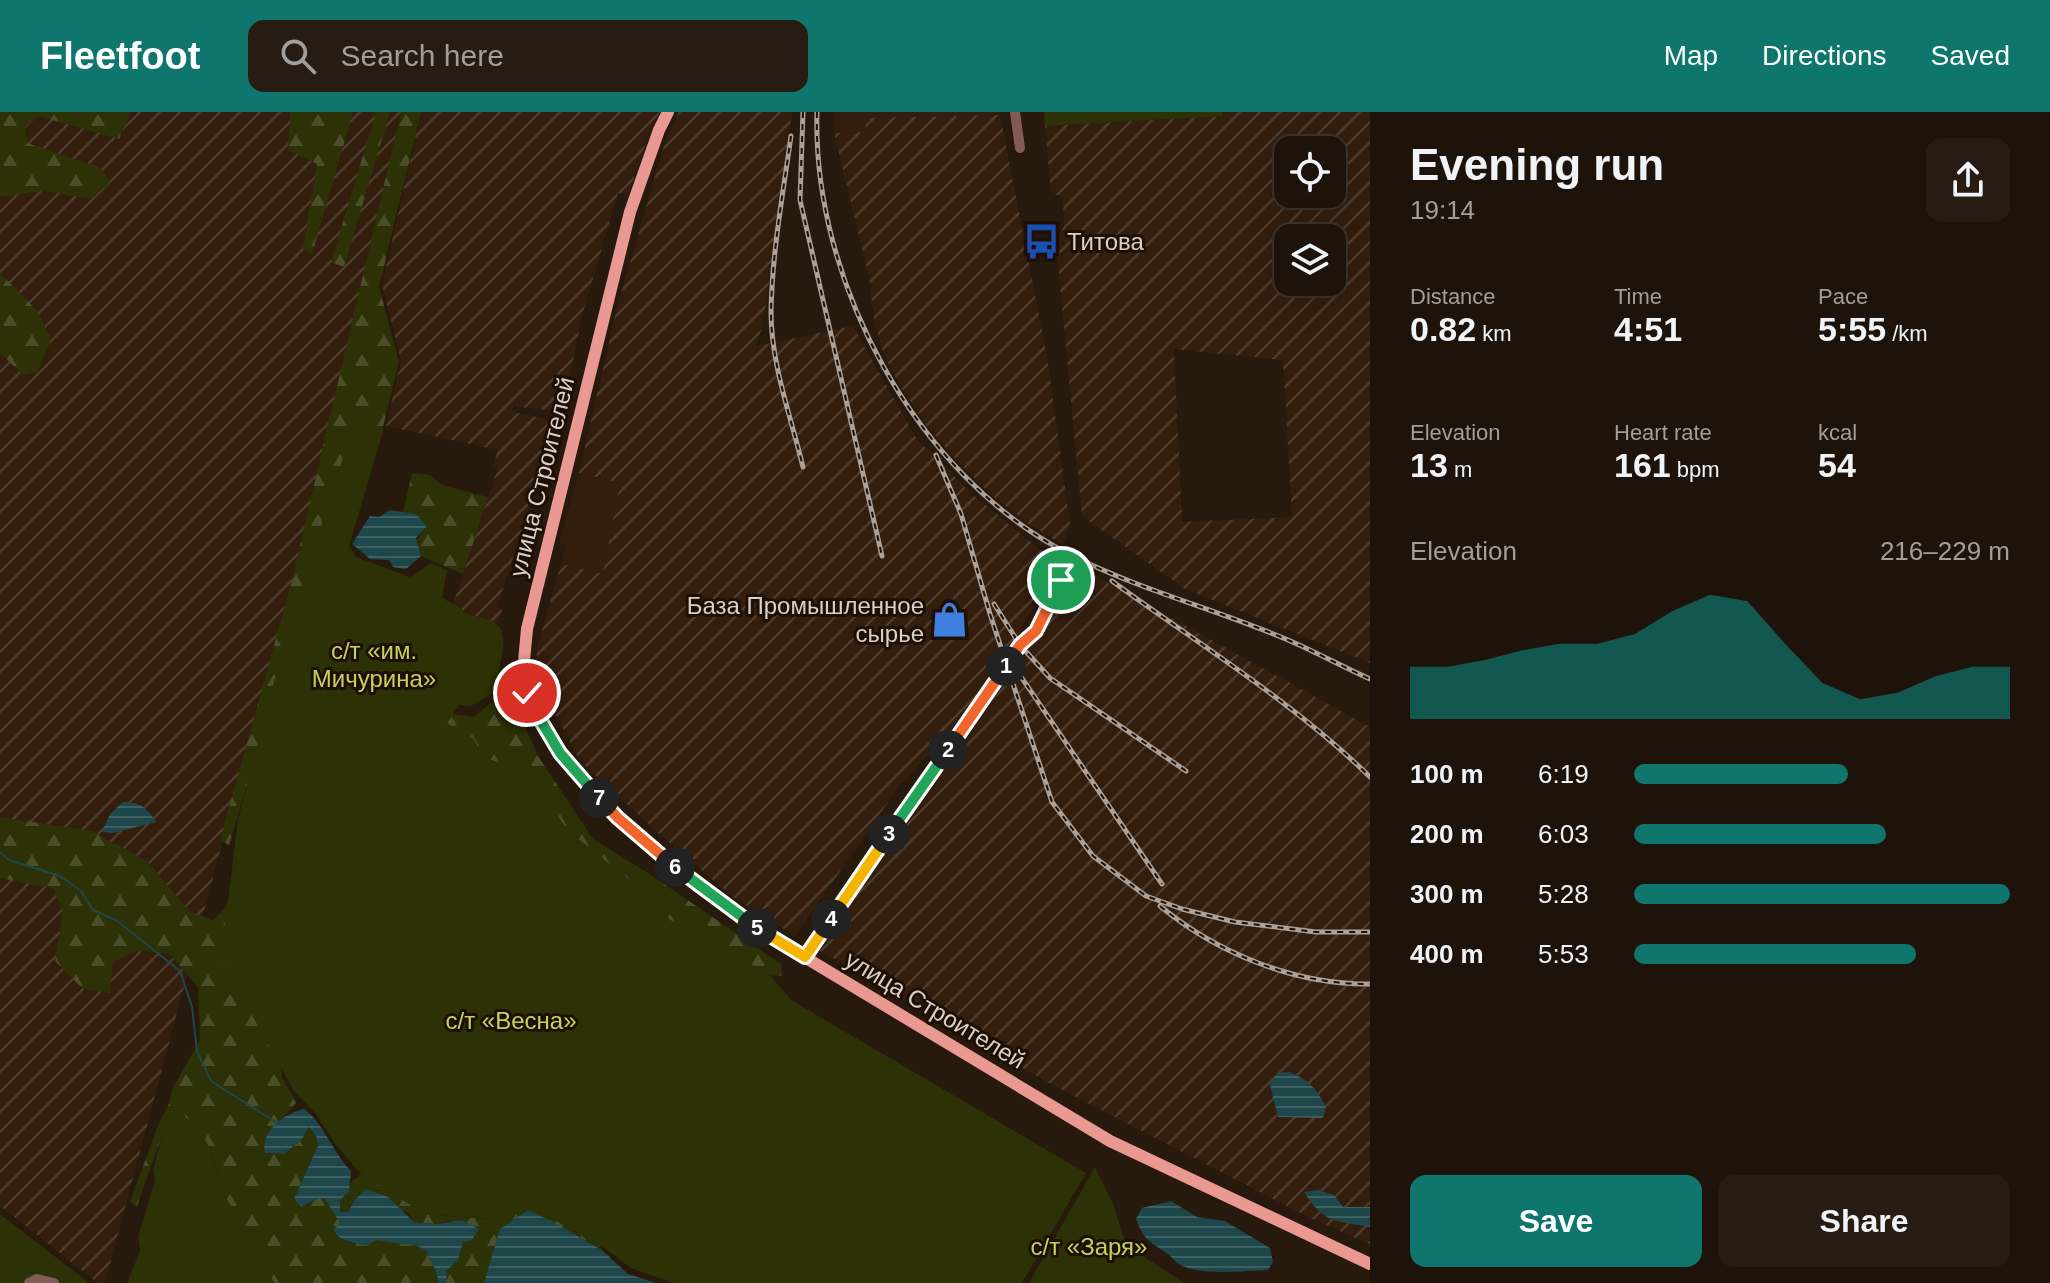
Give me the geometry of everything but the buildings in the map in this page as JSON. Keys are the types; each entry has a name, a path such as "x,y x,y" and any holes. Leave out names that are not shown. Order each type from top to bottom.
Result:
{"main road":[{"name":"улица Строителей","path":"668,112 630,212 527,629 524,661 527,693 560,753 618,818 697,886 758,929 1110,1141 1370,1264"}],"street":[{"path":"1015,112 1020,148"},
{"path":"805,957 1020,645 1036,631 1061,580"},
{"path":"29,1283 37,1279 54,1283"}],"shaded area":[{"path":"0,112 417,112 105,1283 98,1283 0,1206"},
{"path":"421,112 660,112 650,131 628,195 618,193 582,316 563,412 513,406 512,412 557,421 497,607 502,610 497,624 462,612 463,609 453,605 498,468 493,465 498,450 386,426 401,361 382,285"},
{"path":"679,112 792,112 763,324 756,346 853,326 916,438 973,495 1058,564 1001,663 969,710 900,785 795,936 733,897 580,761 536,678 537,649 561,564 603,574 620,483 579,473 617,308 665,142"},
{"path":"834,112 1000,112 1000,115 866,118 866,132 834,133"},
{"path":"1222,112 1370,112 1370,663 1185,589 1082,516 1056,243 1064,226 1063,199 1051,191 1045,126 1221,116","holes":["1174,349 1283,360 1292,517 1182,522"]},
{"path":"1000,115 1047,356 1070,524 1063,545 990,494 927,426 900,386 884,355 874,320 869,277 834,133 866,132 865,118"},
{"path":"579,473 620,483 603,574 561,564 566,546 559,543"},
{"path":"1084,570 1370,727 1370,1244 1312,1219 1045,1081 819,950"}],"green space":[{"path":"0,112 131,112 119,139 38,116 25,127 27,143 101,168 110,183 92,199 44,191 0,197"},
{"path":"290,112 353,112 312,254 303,249 317,164 288,150"},
{"path":"376,112 390,112 344,267 331,262"},
{"path":"401,112 421,112 379,287 399,362 383,427 343,553 305,588 229,845 220,840 290,588"},
{"path":"1044,112 1222,112 1222,116 1045,126"},
{"path":"0,273 39,313 51,340 37,372 23,375 0,353"},
{"name":"с/т «Весна»","path":"355,421 384,428 349,546 356,557 410,577 431,563 447,570 442,598 463,609 463,612 495,623 503,636 495,692 471,706 459,705 447,723 473,738 484,757 521,771 571,833 655,900 663,916 770,975 791,1000 1086,1173 1022,1283 673,1283 631,1268 600,1245 525,1204 488,1219 425,1214 361,1174 336,1145 316,1114 294,1091 221,959 238,819 289,624"},
{"path":"412,473 430,475 442,485 488,497 463,574 421,556 417,540 427,526 403,512"},
{"path":"506,699 514,702 538,756 593,839 781,964 782,976 770,975 662,916 655,900 464,787 447,723 453,714 474,717 492,702"},
{"path":"0,817 92,831 147,861 190,912 213,920 224,909 237,886 280,1038 282,1077 296,1103 268,1134 265,1153 284,1154 302,1139 309,1127 318,1144 294,1199 301,1207 319,1198 325,1199 340,1223 333,1231 346,1241 374,1243 378,1239 420,1247 430,1257 439,1283 274,1283 222,1191 210,1148 162,1136 137,1206 130,1202 158,1125 169,1104 172,1089 200,1040 198,987 168,953 136,951 113,962 110,993 83,989 55,961 63,911 53,888 0,878"},
{"path":"180,1113 197,1126 210,1148 222,1191 274,1283 127,1283 140,1251 138,1237 155,1181 153,1170 162,1136"},
{"name":"с/т «Заря»","path":"1095,1167 1113,1204 1126,1245 1184,1283 1029,1283"},
{"path":"361,1174 425,1214 488,1219 525,1204 600,1245 603,1251 559,1225 491,1262 484,1283 446,1283 447,1269 458,1260 463,1242 448,1221 436,1224 414,1222 407,1212 354,1200 348,1212 340,1212 340,1199 349,1192 350,1183"},
{"path":"0,1214 89,1283 0,1283"}],"water":[{"path":"390,510 416,514 427,526 416,538 421,556 406,569 393,567 389,560 370,559 352,544 370,516 379,517"},
{"path":"123,802 142,807 156,822 113,833 102,832 110,814"},
{"path":"1289,1072 1307,1081 1319,1095 1326,1107 1323,1118 1278,1117 1270,1085 1277,1073"},
{"path":"304,1109 317,1122 351,1171 349,1192 340,1200 340,1212 348,1212 366,1189 388,1197 414,1222 436,1224 462,1220 479,1229 471,1241 463,1242 458,1260 447,1270 446,1283 439,1283 430,1257 419,1247 378,1240 366,1246 347,1241 333,1230 340,1223 325,1199 319,1198 301,1207 294,1199 318,1145 316,1136 309,1127 302,1139 284,1154 265,1153 264,1145 276,1124 289,1114"},
{"path":"1319,1190 1334,1195 1343,1207 1370,1207 1370,1227 1324,1215 1304,1192"},
{"path":"1171,1201 1197,1217 1225,1221 1270,1248 1273,1262 1268,1270 1209,1271 1187,1268 1178,1263 1145,1237 1136,1219 1142,1208"},
{"path":"528,1210 603,1251 628,1274 656,1283 484,1283 500,1229"}],"waterway":[{"path":"0,852 9,860 60,876 81,891 93,910 116,920 180,971 192,1007 197,1051 211,1081 277,1123"}],"railway":[{"path":"803,112 800,200 882,556"},
{"path":"817,112 820,176 833,241 854,306 884,367 921,424 964,476 1014,520 1069,554 1123,578 1288,640 1370,679"},
{"path":"791,136 776,246 771,312 778,371 803,467"},
{"path":"936,455 961,514 990,614 1052,802 1093,856 1146,896 1182,909 1235,922 1316,932 1370,932"},
{"path":"1112,581 1278,699 1370,777"},
{"path":"994,604 1020,645 1050,678 1186,771"},
{"path":"1013,665 1162,884"},
{"path":"1160,906 1206,938 1258,963 1314,979 1370,984"}],"place":[{"name":"Титова","path":"1041,242"},
{"name":"База Промышленное сырье","path":"950,620"}],"route":[{"path":"527,693 560,753 618,818 697,886 758,929 805,957 1020,645 1036,631 1061,580"}],"park label":[{"name":"с/т «им. Мичурина»","path":"374,665"}]}
